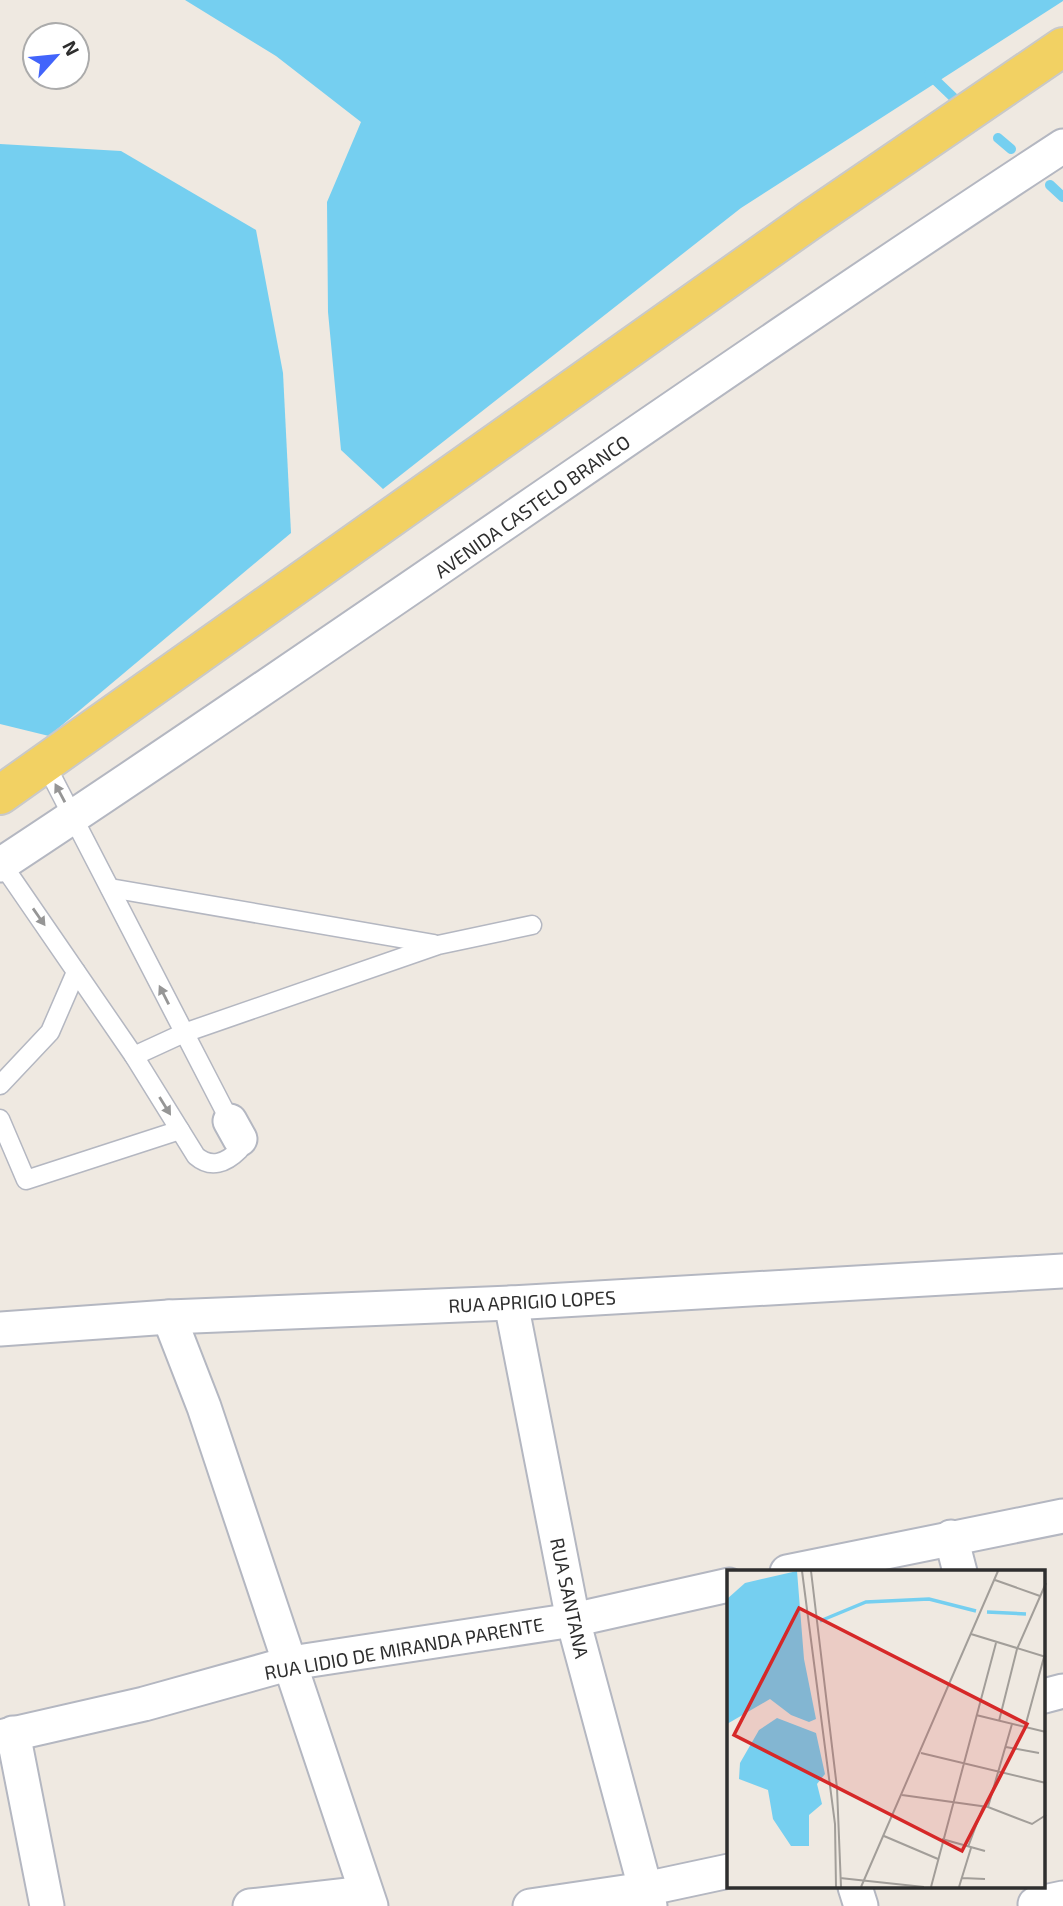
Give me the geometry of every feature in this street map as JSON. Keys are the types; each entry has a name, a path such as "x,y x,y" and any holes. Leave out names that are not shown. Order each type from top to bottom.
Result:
{"main road":[{"path":"0,795 46,765 813,218 1063,47"}],"street":[{"name":"AVENIDA CASTELO BRANCO","path":"1,864 448,564 836,295 1063,146"},
{"name":"RUA APRIGIO LOPES","path":"0,1329 169,1317 511,1303 1063,1271"},
{"name":"RUA SANTANA","path":"511,1303 573,1620 647,1898"},
{"path":"169,1317 204,1407 368,1899 250,1906"},
{"path":"797,1570 1063,1516"},
{"path":"951,1537 959,1570"},
{"name":"RUA LIDIO DE MIRANDA PARENTE","path":"7,1735 144,1704 291,1663 573,1620 727,1585"},
{"path":"1046,1695 1063,1691"},
{"path":"7,1735 47,1906"},
{"path":"530,1906 647,1898 727,1872"},
{"path":"855,1888 861,1906"}],"lane":[{"path":"1,864 134,1056 196,1156 203,1162 214,1164 239,1150 235,1130 46,765"},
{"path":"110,888 438,945"},
{"path":"134,1056 184,1033 438,945 532,925"},
{"path":"0,1085 50,1032 76,972"},
{"path":"0,1119 26,1180 180,1130"}],"water":[{"path":"185,0 1063,1 741,208 383,489 341,450 328,312 327,202 361,122 276,56"},
{"path":"0,144 121,151 256,230 283,373 291,533 49,736 0,724"}],"waterway":[{"path":"929,74 955,99"},
{"path":"998,138 1011,149"},
{"path":"1050,185 1063,197"}]}
